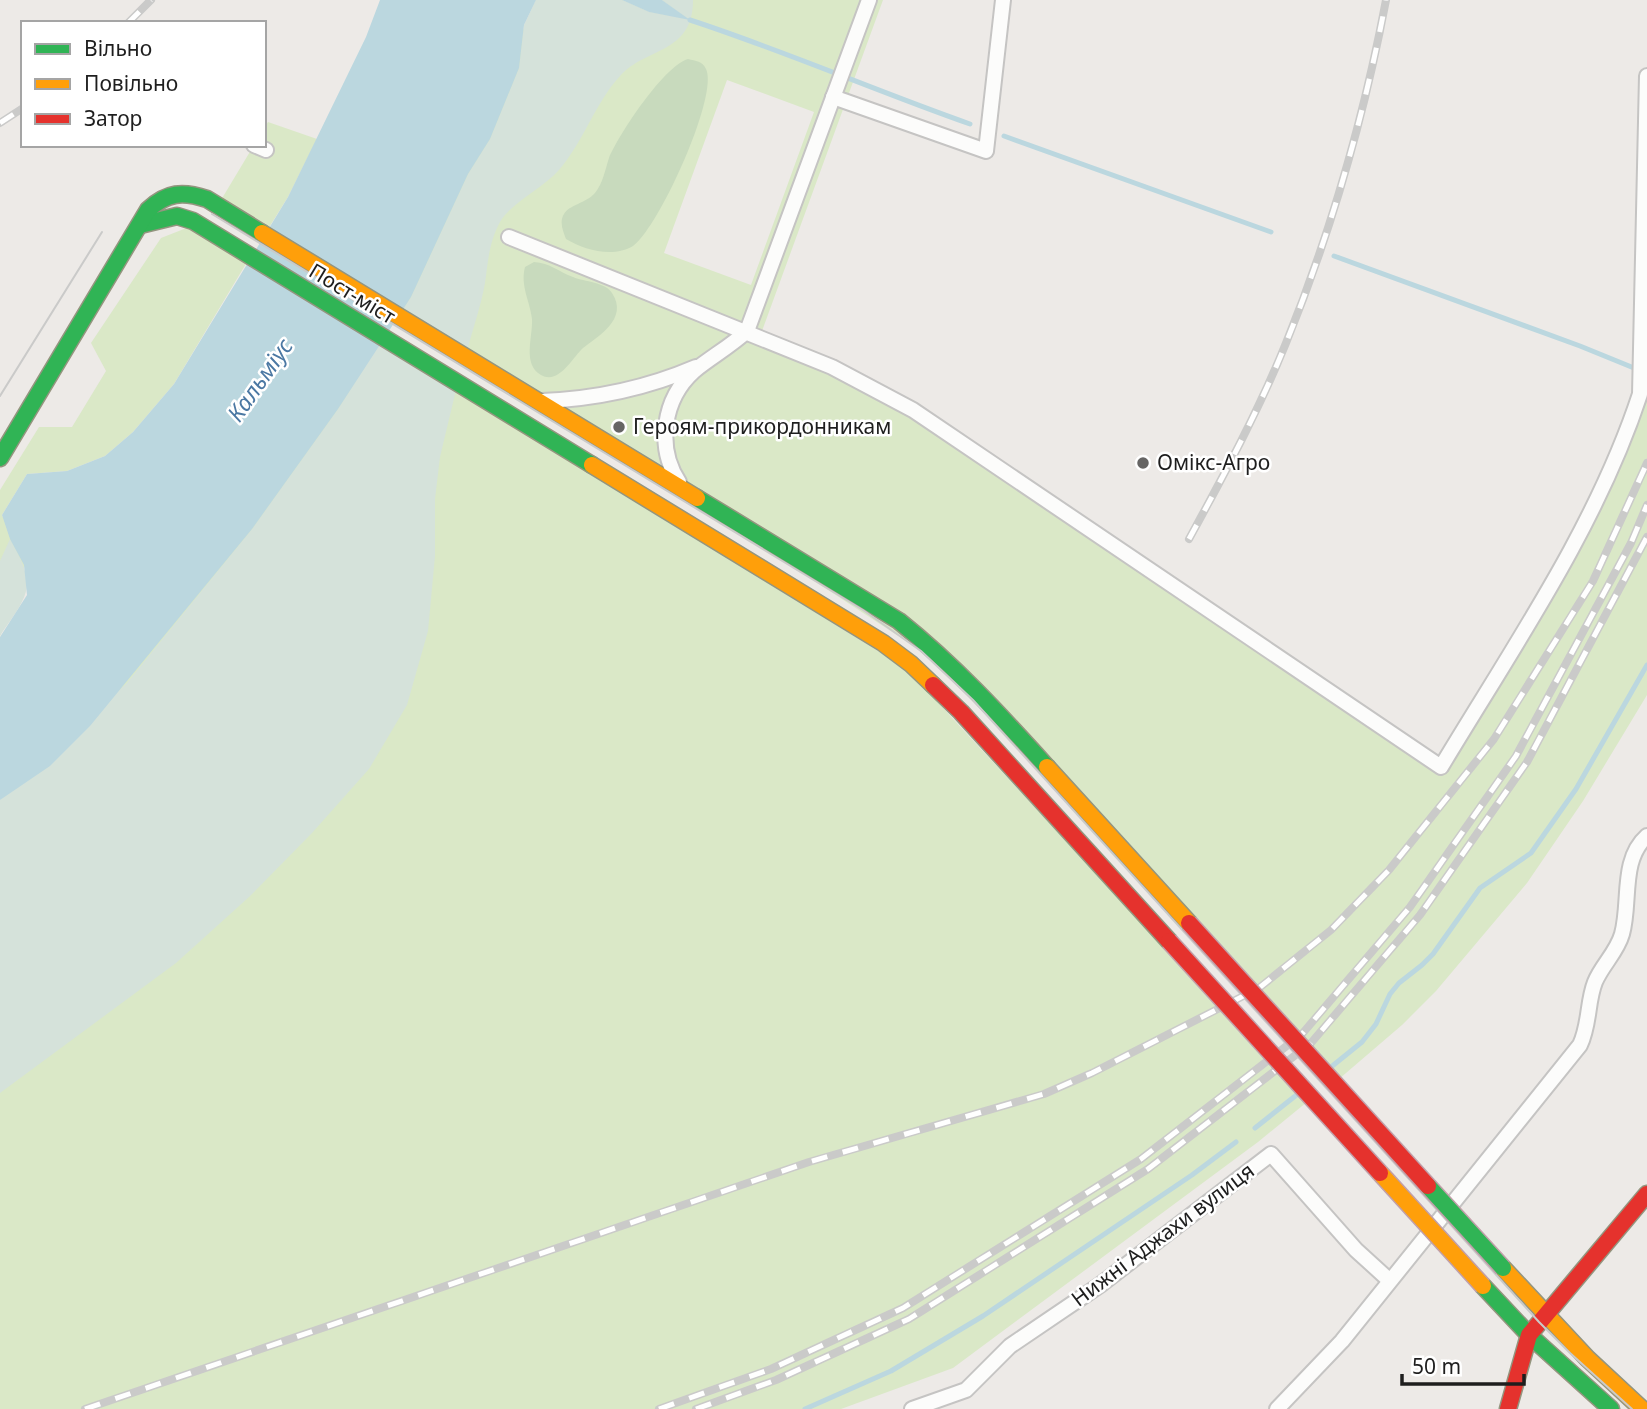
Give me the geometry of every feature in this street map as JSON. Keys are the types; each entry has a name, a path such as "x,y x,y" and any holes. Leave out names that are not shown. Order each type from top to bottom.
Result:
{"main road":[{"name":"Пост-міст","path":"0,458 148,210 162,197 176,192 202,197 218,205 899,621 955,668 1503,1268 1614,1385 1642,1409"},
{"name":"Пост-міст","path":"140,225 177,216 203,228 854,624 911,664 968,720 1529,1335 1611,1409"},
{"path":"1508,1409 1529,1335 1647,1194"}],"street":[{"path":"684,489 676,478 667,454 666,427 672,402 678,390 696,370 747,331 869,0"},
{"path":"834,93 986,151 1003,0"},
{"path":"509,237 832,367 913,410 1441,767 1572,548 1625,441 1640,394 1647,75"},
{"path":"539,401 589,397 637,388 707,362"},
{"path":"1277,1409 1342,1341 1580,1045 1588,1022 1594,986 1621,938 1634,851 1647,836"},
{"name":"Нижні Аджахи вулиця","path":"912,1409 966,1390 1010,1346 1100,1285 1271,1154 1356,1250 1390,1280"}],"green space":[{"path":"536,0 622,0 649,12 688,19 662,0 883,0 762,331 835,361 916,404 1440,758 1568,544 1619,440 1647,355 1647,695 1583,801 1527,883 1436,991 1402,1025 1339,1079 993,698 402,311","holes":["727,80 814,112 751,285 664,253"]},
{"path":"688,59 701,63 706,69 708,84 704,106 671,190 644,235 633,246 617,252 590,249 566,239 562,223 564,214 595,193 614,147 632,118 667,74"},
{"path":"268,122 317,139 288,197 268,229 221,200 253,147 266,147"},
{"path":"189,227 247,262 174,384 133,432 105,456 67,471 27,474 2,515 25,565 0,636 0,490 39,427 72,427 106,371 91,343 161,238"},
{"path":"534,262 605,287 616,302 617,311 610,326 583,348 565,369 548,377 535,370 530,357 532,319 524,287 524,274 525,267"},
{"path":"380,343 907,669 1307,1102 1258,1142 953,1368 841,1409 0,1409 0,800 7,795"}],"shaded area":[{"path":"536,0 622,0 649,12 688,19 662,0 693,0 691,18 685,31 677,40 642,59 620,76 603,98 576,147 559,170 512,208 500,222 491,245 483,292 467,351 402,311 468,174 490,139 519,68 524,25"},
{"path":"380,343 456,390 440,457 435,499 435,556 428,631 407,705 369,769 312,833 249,897 176,963 0,1093 0,800 126,684 252,529 338,409"},
{"path":"10,539 24,569 26,590 18,610 0,636 0,561"}],"water":[{"name":"Кальміус","path":"380,0 536,0 524,25 519,68 490,139 468,174 411,297 338,409 252,529 90,726 50,766 0,800 0,637 27,595 24,565 10,539 2,515 27,474 67,471 105,456 133,432 174,384 288,197 366,37"},
{"path":"622,0 662,0 690,20 649,12"}],"waterway":[{"path":"690,20 970,124"},
{"path":"1004,136 1271,232"},
{"path":"1334,256 1634,368"},
{"path":"1331,1067 1362,1042 1376,1024 1390,994 1433,954 1480,888 1531,853 1576,789 1647,665"},
{"path":"1255,1128 1299,1093"},
{"path":"805,1409 891,1371 983,1316 1192,1175 1236,1142"}],"tram line":[{"path":"212,214 863,610 921,651 973,700 1539,1322 1632,1409"},
{"path":"0,396 102,232"}],"railway":[{"path":"130,21 151,0"},
{"path":"1189,539 1253,418 1276,368 1318,259 1357,131 1386,0"},
{"path":"0,123 21,109"},
{"path":"85,1409 809,1162 1044,1094 1092,1073 1259,988 1331,930 1389,870 1494,739 1593,581 1647,463"},
{"path":"659,1409 771,1369 903,1308 1141,1159 1302,1034 1410,907 1516,756 1631,543 1647,505"},
{"path":"696,1409 776,1380 909,1319 1148,1169 1311,1043 1420,915 1527,762 1647,537"}],"traffic: fast":[{"path":"0,458 148,210 169,196 190,195 207,199 262,233"},
{"path":"140,225 177,216 193,221 592,465"},
{"path":"697,498 899,621 958,673 1047,767"},
{"path":"1428,1186 1503,1268"},
{"path":"1483,1286 1529,1335 1611,1409"}],"traffic: slow":[{"path":"262,233 697,498"},
{"path":"592,465 883,643 933,685"},
{"path":"1047,767 1189,923"},
{"path":"1380,1173 1483,1286"},
{"path":"1503,1268 1587,1358 1642,1409"}],"traffic: jam":[{"path":"933,685 961,712 1169,941"},
{"path":"1189,923 1428,1186"},
{"path":"1169,941 1380,1173"},
{"path":"1508,1409 1529,1335 1647,1194"}],"place":[{"name":"Героям-прикордонникам","path":"619,427"},
{"name":"Омiкс-Агро","path":"1143,463"}]}
